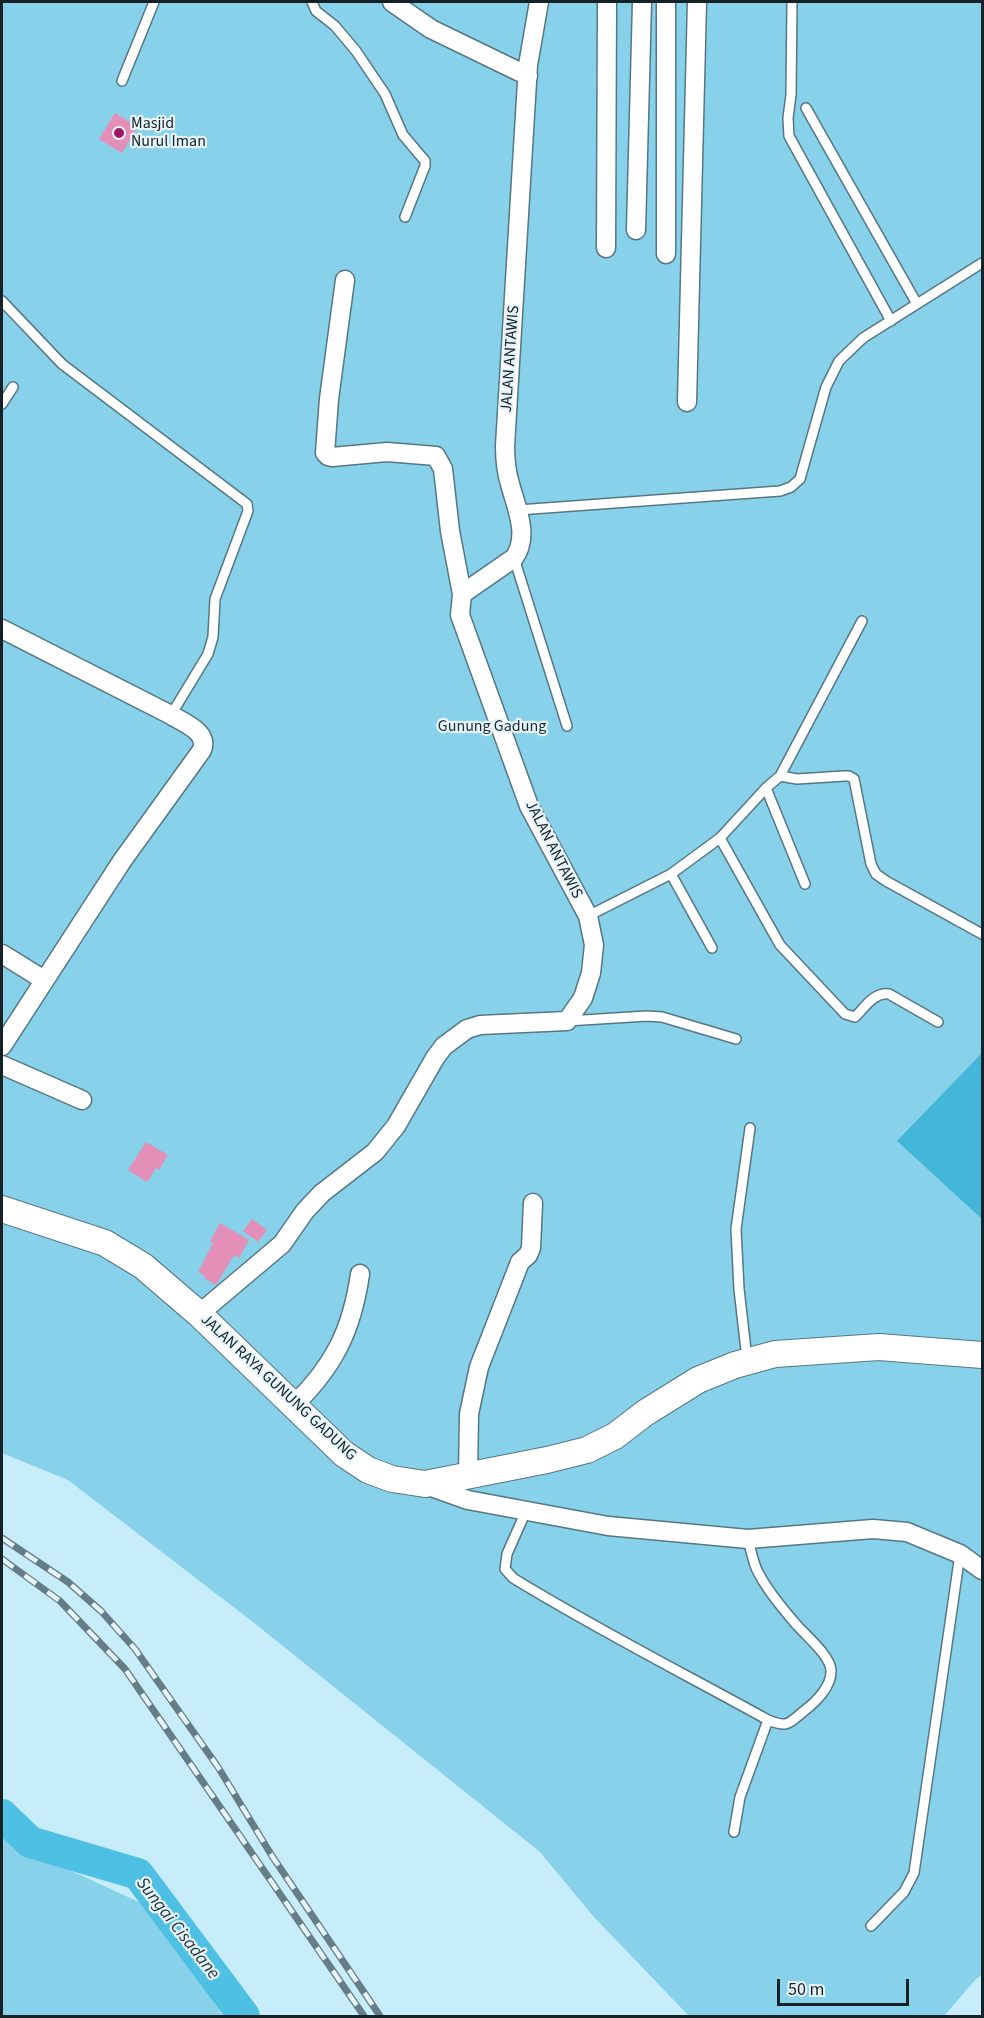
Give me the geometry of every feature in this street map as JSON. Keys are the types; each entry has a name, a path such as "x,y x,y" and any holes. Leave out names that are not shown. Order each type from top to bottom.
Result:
{"street":[{"path":"393,2 432,29 528,76"},
{"name":"JALAN ANTAWIS","path":"514,558 522,540 518,510 505,458 528,76 531,38 539,2"},
{"path":"606,248 607,2"},
{"path":"636,230 642,2"},
{"path":"666,2 666,254"},
{"path":"687,402 697,2"},
{"name":"JALAN ANTAWIS","path":"345,280 329,399 325,453 332,457 387,452 436,456 443,469 450,531 462,594 460,615 537,825 588,916 594,945 591,973 583,998 567,1021"},
{"path":"462,594 514,558"},
{"path":"2,629 171,715 203,737 205,743 122,861 2,1046"},
{"path":"2,954 44,980"},
{"path":"199,1314 282,1244 305,1211 322,1193 375,1152 396,1126 435,1058 455,1036 480,1025 567,1021"},
{"path":"2,1065 82,1100"},
{"path":"468,1476 469,1414 479,1367 520,1262 528,1255 531,1248 533,1203"},
{"name":"JALAN RAYA GUNUNG GADUNG","path":"2,1209 105,1243 143,1266 199,1314 344,1454 368,1470 392,1479 424,1484 587,1450 615,1436 645,1413 698,1380 747,1361 775,1354 879,1347 982,1355"},
{"path":"294,1405 314,1386 337,1351 354,1311 360,1274"},
{"path":"424,1484 468,1500 608,1526 748,1539 873,1529 907,1532 960,1554 982,1570"}],"lane":[{"path":"122,81 154,2"},
{"path":"312,2 316,11 335,26 356,51 385,94 403,135 425,161 405,217"},
{"path":"792,2 789,136 891,321"},
{"path":"806,108 917,304"},
{"path":"518,510 780,491 791,487 800,479 826,387 839,361 863,338 982,263"},
{"path":"2,301 62,364 247,504 248,511 214,599 213,637 208,654 171,715"},
{"path":"2,404 13,387"},
{"path":"514,558 567,726"},
{"path":"588,916 671,874 720,838 780,776 862,621"},
{"path":"780,776 797,779 849,776 854,779 871,864 876,874 982,934"},
{"path":"766,788 805,884"},
{"path":"720,838 780,945 845,1014 855,1017 877,995 882,993 890,994 938,1022"},
{"path":"671,874 712,948"},
{"path":"567,1021 662,1017 736,1039"},
{"path":"747,1361 739,1289 736,1229 750,1128"},
{"path":"526,1511 507,1554 505,1569 513,1578 592,1625 781,1725 786,1724 809,1707 829,1682 831,1669 826,1657 793,1621 758,1573 748,1539"},
{"path":"871,1926 904,1892 914,1873 960,1554"},
{"path":"734,1832 740,1797 768,1720"}],"green space":[{"name":"Gunung Gadung","path":"2,2 982,2 982,1975 944,2016 689,2016 593,1916 540,1852 253,1622 68,1480 2,1453"},
{"path":"2,1830 26,1850 154,1909 223,2016 2,2016"}],"shaded area":[{"path":"982,1053 982,1219 897,1141"}],"building":[{"name":"Masjid Nurul Iman","path":"115,113 138,127 122,153 99,139"},
{"path":"146,1142 168,1155 159,1170 156,1168 147,1182 128,1170"},
{"path":"252,1219 267,1230 258,1242 243,1231"},
{"path":"220,1223 249,1240 239,1258 234,1255 216,1285 198,1272 213,1243 210,1241"}],"waterway":[{"name":"Sungai Cisadane","path":"2,1815 30,1842 138,1874 244,2016"}],"railway":[{"path":"2,1538 68,1582 101,1611 135,1649 218,1767 272,1856 380,2016"},
{"path":"2,1559 60,1601 125,1669 364,2016"}],"place":[{"name":"Masjid Nurul Iman","path":"119,133"}]}
